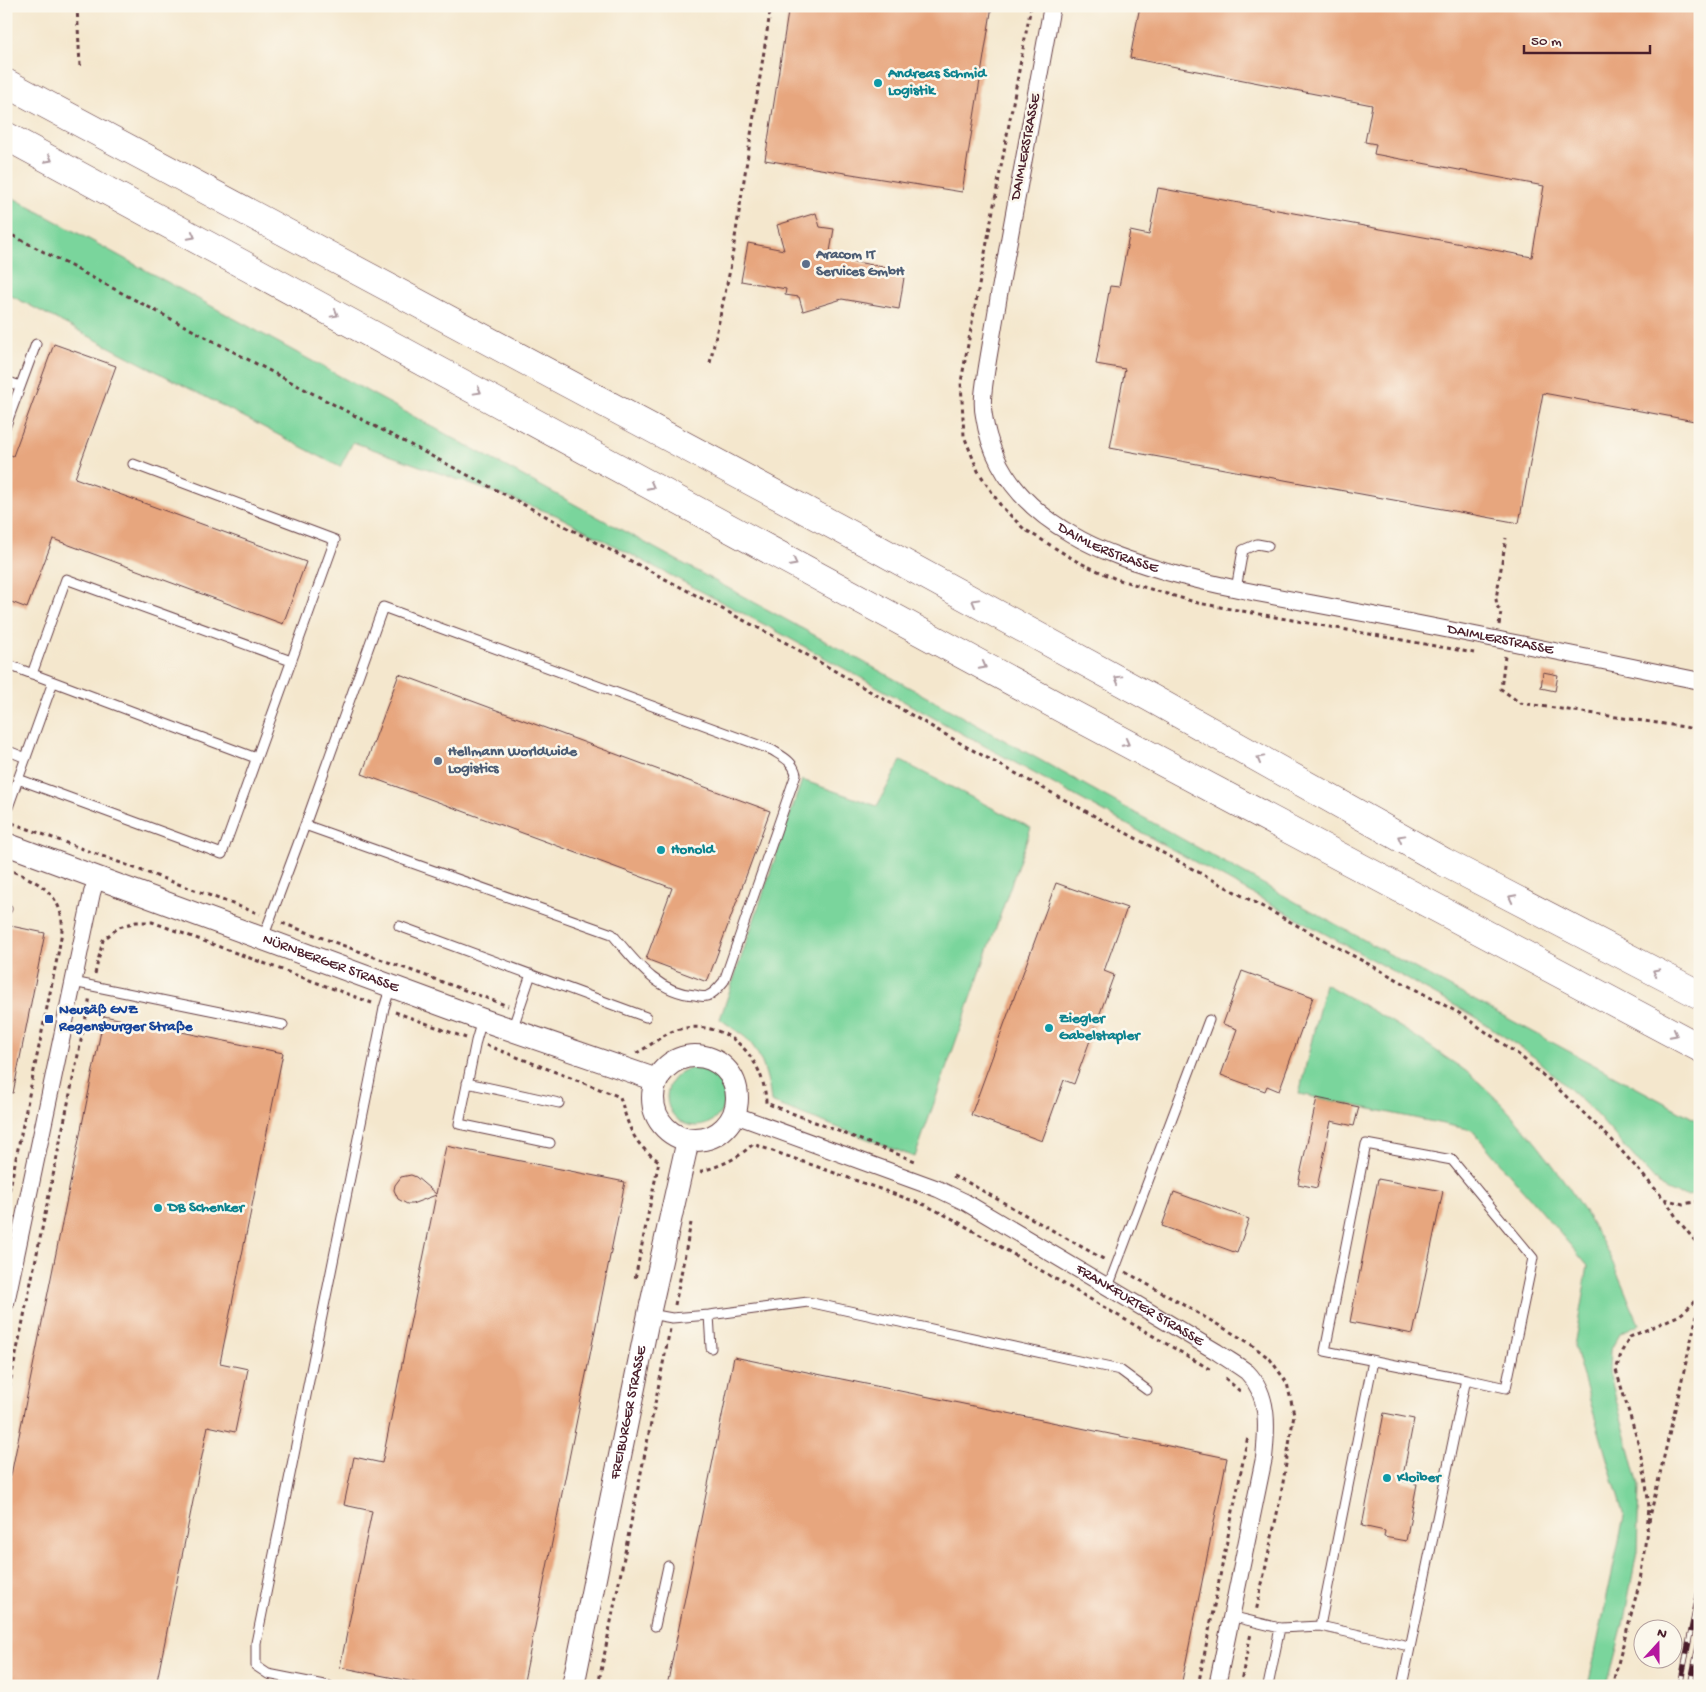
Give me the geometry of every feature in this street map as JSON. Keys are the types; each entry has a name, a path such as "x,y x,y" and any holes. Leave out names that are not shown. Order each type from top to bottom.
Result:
{"highway":[{"path":"6,82 878,549 1151,698 1444,862 1700,995"},
{"path":"6,136 1082,719 1700,1048"}],"street":[{"name":"DAIMLERSTRASSE","path":"1052,6 1027,134 989,354 983,411 986,430 996,456 1013,487 1027,502 1064,530 1097,548 1141,564 1236,589 1507,640 1700,681"},
{"name":"NÜRNBERGER STRASSE","path":"6,844 97,877 266,928 391,986 482,1020 516,1020 657,1080"},
{"path":"6,1303 92,893 97,877"},
{"path":"691,1056 706,1057 719,1063 733,1080 738,1100 735,1114 719,1134 708,1139 695,1141 682,1139 670,1132 660,1122 654,1108 653,1094 657,1080 665,1068 677,1060 691,1056"},
{"name":"FRANKFURTER STRASSE","path":"735,1114 938,1188 965,1202 1225,1357 1247,1373 1260,1391 1266,1413 1267,1435 1264,1458 1217,1686"},
{"name":"FREIBURGER STRASSE","path":"573,1686 649,1314 688,1140"}],"lane":[{"path":"6,425 36,344"},
{"path":"6,381 20,386"},
{"path":"18,779 222,854 335,540 133,464"},
{"path":"1236,589 1243,550 1257,544 1268,546"},
{"path":"32,674 66,579 291,661"},
{"path":"266,928 383,607 772,750 787,759 794,766 796,774 724,980 718,988 706,996 687,995 662,986 642,970 612,934 305,825"},
{"path":"6,664 256,758"},
{"path":"6,813 53,682"},
{"path":"6,750 26,758"},
{"path":"398,926 646,1017"},
{"path":"516,1020 531,974"},
{"path":"73,982 283,1025"},
{"path":"329,1686 268,1674 256,1666 256,1643 384,1008 391,986"},
{"path":"482,1020 458,1124 550,1143"},
{"path":"1108,1287 1209,1020"},
{"path":"467,1083 558,1103"},
{"path":"1366,1144 1452,1160 1533,1258 1506,1388 1466,1379 1325,1351 1366,1144"},
{"path":"649,1314 672,1318 808,1302 1120,1370 1147,1390"},
{"path":"709,1315 711,1348"},
{"path":"1320,1626 1373,1361"},
{"path":"1402,1686 1466,1379"},
{"path":"655,1626 668,1566"},
{"path":"1230,1616 1280,1628 1320,1626 1409,1646"},
{"path":"1268,1686 1280,1628"}],"path":[{"path":"77,6 80,66"},
{"path":"710,363 730,270 771,6"},
{"path":"1031,6 961,382 964,436 978,471 1000,506 1024,529 1051,547 1078,562 1116,579 1198,603 1476,654"},
{"path":"6,232 781,640 967,747 1459,1014 1519,1055 1551,1082 1612,1140 1664,1199 1700,1247"},
{"path":"1500,619 1501,612 1497,606 1496,599 1506,538"},
{"path":"1495,657 1514,660"},
{"path":"1505,662 1501,690 1520,703 1686,727 1700,731"},
{"path":"6,821 266,928 516,1020"},
{"path":"6,869 26,876 45,887 57,905 62,922 59,949 6,1207"},
{"path":"6,1403 103,940 119,927 136,922 152,922 476,1041 620,1097 625,1118 634,1136 646,1152 659,1161 633,1288"},
{"path":"635,1053 667,1033 695,1028 714,1029 740,1043 752,1058 761,1074 766,1090 766,1103 924,1165"},
{"path":"700,1181 702,1171 718,1167 740,1156 753,1144 925,1205 953,1219 1215,1372"},
{"path":"950,1175 967,1182 1248,1342 1270,1359 1287,1383 1294,1414 1290,1444 1240,1686"},
{"path":"1664,1199 1684,1204 1700,1201"},
{"path":"598,1686 692,1220"},
{"path":"1612,1686 1640,1581 1649,1507 1638,1442 1616,1370 1622,1351 1630,1337 1680,1315 1694,1303 1700,1293"},
{"path":"1647,1530 1700,1302"},
{"path":"1223,1377 1243,1394"},
{"path":"1198,1686 1248,1434"},
{"path":"1235,1679 1241,1680"}],"green space":[{"path":"6,194 869,665 1418,970 1700,1122 1700,1193 1690,1196 1680,1195 1661,1187 1592,1110 1534,1057 1474,1016 769,627 556,515 353,442 340,467 6,293"},
{"path":"901,761 1031,828 915,1157 771,1102 764,1067 756,1051 745,1037 720,1019 802,780 877,806"},
{"path":"1325,984 1401,1028 1463,1069 1493,1095 1512,1115 1548,1158 1580,1204 1611,1260 1639,1324 1620,1333 1610,1351 1609,1372 1639,1486 1637,1552 1623,1625 1607,1686 1588,1686 1624,1517 1574,1346 1588,1266 1472,1130 1299,1094"},
{"path":"690,1068 702,1068 717,1076 725,1091 725,1103 717,1118 702,1126 690,1126 675,1118 667,1103 667,1091 675,1076"}],"building":[{"name":"Andreas Schmid Logistik","path":"789,6 992,6 962,192 765,160"},
{"path":"1140,6 1700,6 1700,422 1543,393 1519,523 1110,448 1125,369 1096,364 1110,286 1119,287 1130,231 1149,235 1158,188 1532,257 1544,186 1374,154 1376,144 1365,142 1372,105 1130,58"},
{"name":"Aracom IT Services GmbH","path":"816,213 820,227 834,229 829,257 905,271 899,309 842,299 803,311 799,297 785,295 786,289 741,281 748,243 784,250 777,225"},
{"path":"54,344 116,366 75,478 306,562 283,624 53,539 27,608 6,600 6,453 13,456"},
{"path":"1543,672 1558,675 1555,691 1541,688"},
{"name":"Honold","path":"399,674 770,811 707,982 646,959 672,888 362,774"},
{"name":"Ziegler Gabelstapler","path":"1056,883 1127,908 1104,971 1114,975 1074,1084 1064,1080 1042,1141 971,1115"},
{"path":"6,925 45,933 13,1093 6,1092"},
{"path":"1242,971 1313,997 1279,1091 1267,1086 1265,1091 1221,1075 1237,1029 1223,1024"},
{"name":"DB Schenker","path":"104,1016 283,1053 220,1363 248,1369 235,1432 208,1426 156,1686 6,1686 6,1500"},
{"path":"1317,1098 1359,1107 1354,1126 1331,1121 1317,1188 1298,1184"},
{"path":"446,1146 625,1182 523,1686 433,1686 340,1667 372,1511 344,1505 354,1457 382,1463 436,1195 407,1204 398,1199 394,1190 395,1185 401,1177 411,1175 436,1194"},
{"path":"1378,1179 1443,1191 1413,1334 1350,1322"},
{"path":"1174,1192 1249,1219 1237,1253 1162,1226"},
{"path":"734,1357 1227,1458 1181,1686 667,1686"},
{"name":"Kloiber","path":"1384,1413 1414,1419 1402,1481 1417,1484 1406,1541 1384,1537 1385,1531 1362,1526"}],"railway":[{"path":"1680,1686 1700,1586"},
{"path":"1690,1686 1700,1637"}],"place":[{"name":"Andreas Schmid Logistik","path":"878,83"},
{"name":"Aracom IT Services GmbH","path":"806,264"},
{"name":"Hellmann Worldwide Logistics","path":"438,761"},
{"name":"Honold","path":"661,850"},
{"name":"Neusäß GVZ Regensburger Straße","path":"49,1019"},
{"name":"Ziegler Gabelstapler","path":"1049,1028"},
{"name":"DB Schenker","path":"158,1208"},
{"name":"Kloiber","path":"1387,1478"}]}
